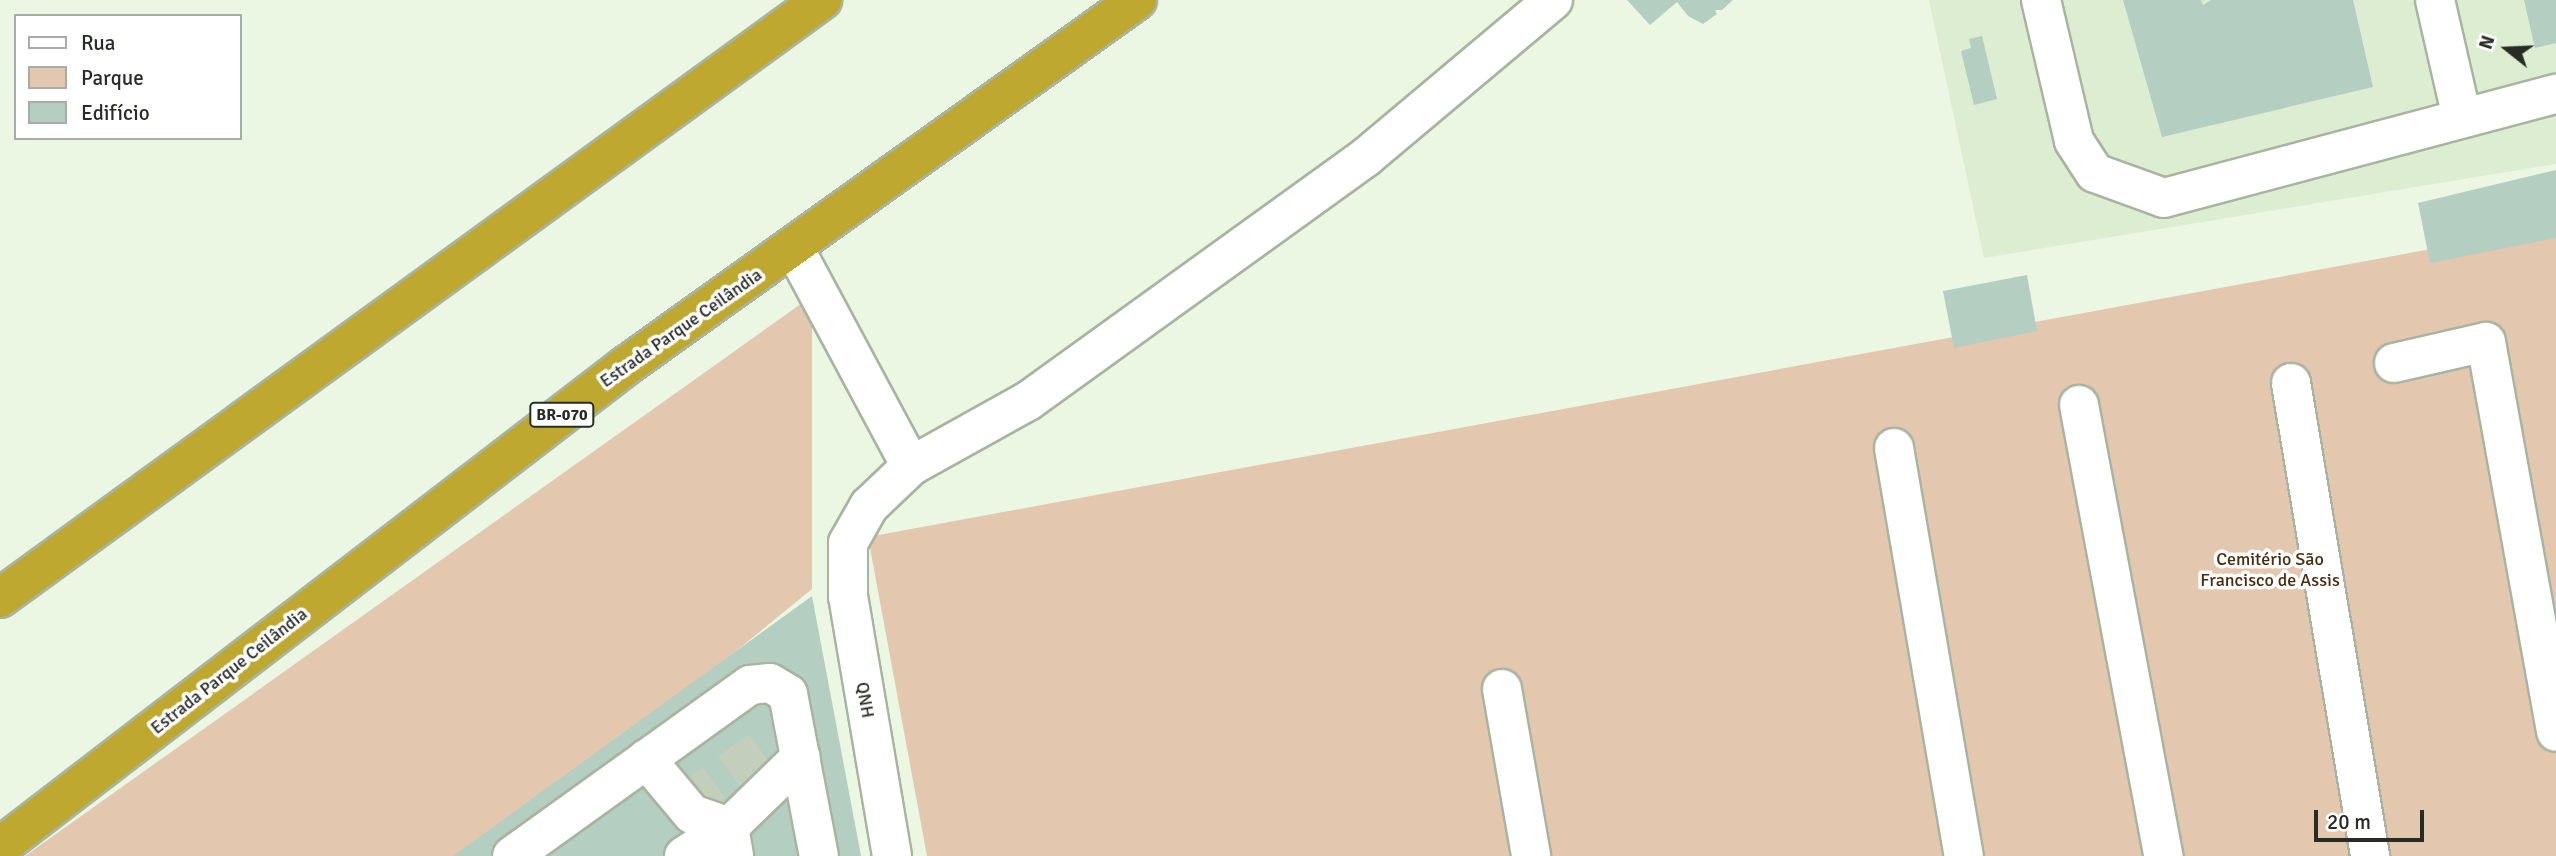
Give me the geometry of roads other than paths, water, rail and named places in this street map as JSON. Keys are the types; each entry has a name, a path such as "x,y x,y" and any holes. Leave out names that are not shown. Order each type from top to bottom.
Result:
{"highway":[{"path":"0,598 822,0"},
{"name":"Estrada Parque Ceilândia","path":"0,847 627,365 1137,0"}],"street":[{"path":"794,248 911,466 1028,401 1354,165 1553,0"},
{"path":"2041,0 2074,141 2095,173 2164,198 2556,94"},
{"path":"2435,0 2462,118"},
{"path":"2394,363 2486,342 2556,732"},
{"path":"2291,383 2370,856"},
{"path":"2078,405 2163,856"},
{"path":"1894,448 1964,856"},
{"name":"QNH","path":"892,856 848,597 848,543 869,506 911,466"},
{"path":"512,856 750,685 770,683 788,694 819,856"},
{"path":"1502,689 1531,856"},
{"path":"684,856 732,841 800,757"},
{"path":"646,759 692,814 732,841"}],"tunnel":[{"path":"683,805 772,741"}],"park label":[{"name":"Cemitério São Francisco de Assis","path":"2270,570"}]}
